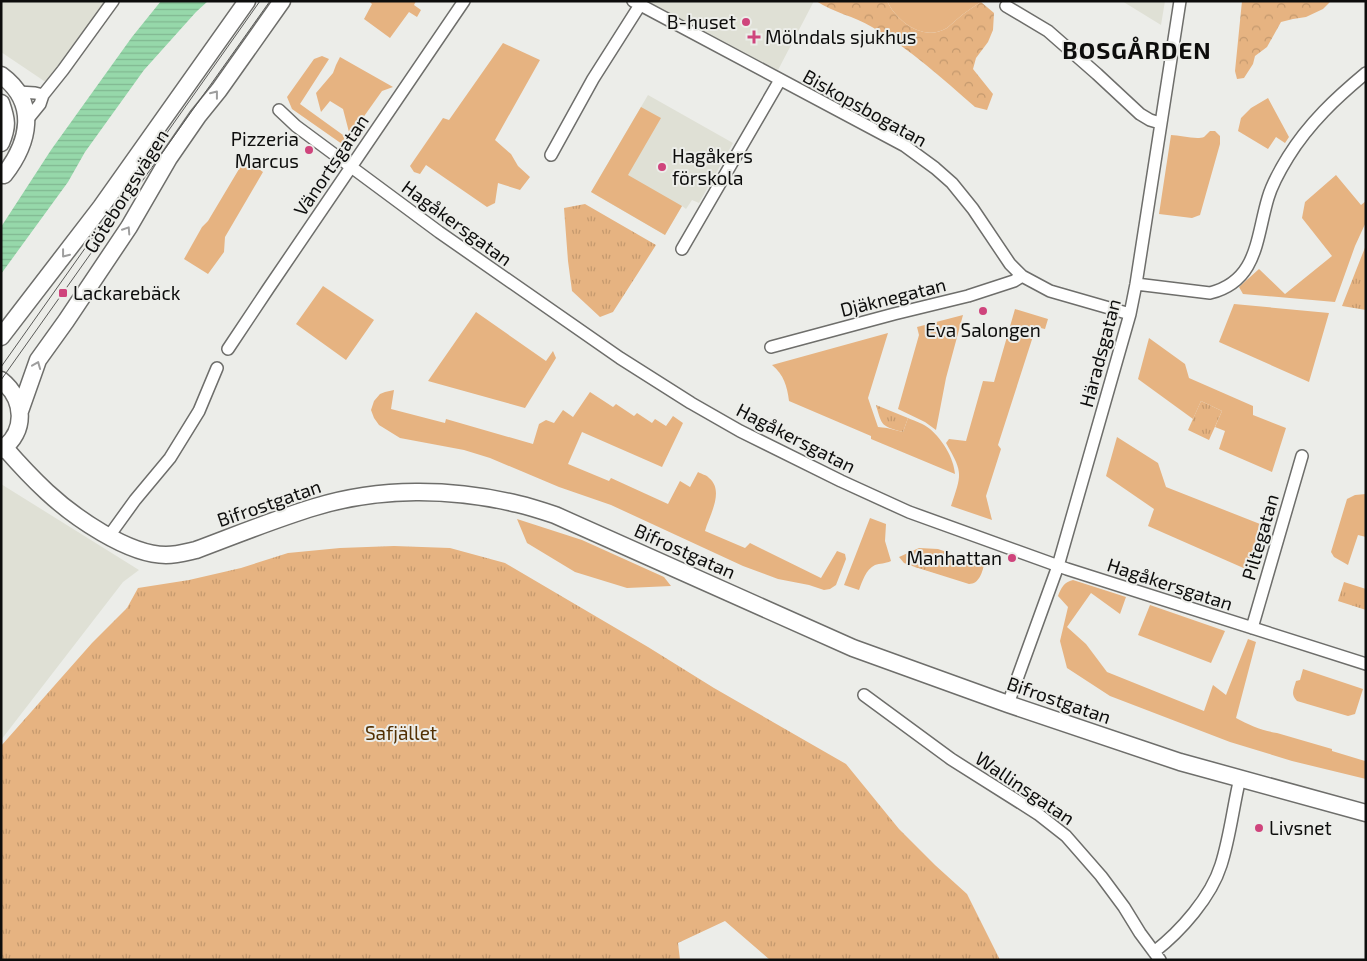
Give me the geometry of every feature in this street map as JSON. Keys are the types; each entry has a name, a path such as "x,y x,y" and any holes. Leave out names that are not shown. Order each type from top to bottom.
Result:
{"main road":[{"name":"Göteborgsvägen","path":"1,337 101,207 247,1"},
{"name":"Göteborgsvägen","path":"3,449 13,439 18,429 20,411 38,360 129,226 169,158 282,1"},
{"path":"1,75 18,92 27,120 22,146 14,162 2,174"},
{"path":"1,103 6,116 6,130 1,143"},
{"path":"1,380 12,390 19,404 20,411"},
{"name":"Bifrostgatan","path":"3,449 62,505 109,536 129,546 165,555 196,550 315,507 365,496 389,493 430,492 466,494 519,504 555,514 853,648 1008,704 1180,762 1366,813"}],"street":[{"path":"27,120 40,104 43,95 113,1"},
{"name":"Vänortsgatan","path":"228,349 464,1"},
{"name":"Häradsgatan","path":"1008,704 1058,566 1130,314 1180,1"},
{"path":"551,155 636,3"},
{"name":"Biskopsbogatan","path":"636,3 905,146 952,183 968,202 1010,264 1022,276 1050,290 1130,314"},
{"path":"1006,6 1048,31 1140,114 1160,123"},
{"path":"1136,284 1210,293 1230,286 1252,260 1268,196 1277,176 1299,140 1311,124 1344,91 1366,73"},
{"path":"682,249 780,80"},
{"path":"18,92 43,95"},
{"name":"Hagåkersgatan","path":"279,110 296,126 461,248 620,358 691,403 740,431 909,512 1058,566 1366,664"},
{"name":"Djäknegatan","path":"771,347 968,296 1014,281 1022,276"},
{"path":"109,536 116,524 170,458 198,411 217,368"},
{"name":"Piltegatan","path":"1252,628 1302,456"},
{"name":"Wallinsgatan","path":"864,695 951,759 1038,814 1066,836 1119,899 1157,956"},
{"path":"1157,956 1208,893 1214,882 1226,847 1240,778"}],"shaded area":[{"path":"1,1 119,1 56,89 1,52"},
{"path":"161,1 208,1 144,70 85,152 68,182 1,274 1,227 51,150 132,37"},
{"name":"Mölndals sjukhus","path":"642,1 814,1 778,70"},
{"path":"1122,1 1165,1 1161,25"},
{"name":"Hagåkers förskola","path":"648,95 733,143 699,203 692,200 686,209 682,206 665,235 591,192"},
{"path":"1,484 139,570 123,582 1,740"}],"green space":[{"path":"369,1 416,1 414,5 421,10 417,17 409,12 390,38 364,19 372,4"},
{"path":"816,1 887,1 897,16 904,22 912,28 929,33 947,28 981,2 994,13 993,30 988,42 976,58 973,69 993,94 987,110 975,107 926,65 886,36 865,23 830,9"},
{"path":"887,1 981,2 947,28 929,33 912,28 904,22 897,16"},
{"path":"1242,1 1331,1 1323,9 1306,17 1281,22 1267,47 1255,56 1253,64 1244,78 1237,79 1235,71"},
{"path":"503,43 540,60 495,140 511,154 518,166 530,177 520,190 498,183 495,203 487,207 426,165 420,174 414,172 410,166 443,118 449,120"},
{"path":"322,56 329,59 300,104 343,135 345,141 342,144 292,109 287,97 314,59"},
{"path":"340,57 393,87 382,91 350,136 343,109 330,101 321,112 316,93 333,73"},
{"path":"1268,98 1289,137 1285,143 1276,137 1268,149 1238,131 1241,118 1251,108"},
{"path":"641,107 661,118 628,175 682,206 665,235 591,192"},
{"path":"1210,131 1215,131 1220,136 1220,144 1200,215 1192,218 1159,214 1171,135 1201,138"},
{"path":"245,159 263,172 225,237 224,252 208,274 184,259"},
{"path":"1336,175 1361,205 1366,201 1366,222 1355,246 1335,302 1243,294 1239,287 1259,269 1285,294 1332,256 1302,218 1305,202"},
{"path":"585,204 656,245 613,312 600,317 572,291 568,261 564,208"},
{"path":"1366,245 1366,310 1342,306"},
{"path":"323,286 374,320 346,360 296,324"},
{"path":"1234,304 1329,313 1309,382 1219,342"},
{"path":"1015,309 1048,319 1045,329 1036,327 998,445 1001,449 986,496 992,520 951,506 959,473 956,461 946,443 949,439 966,441 983,381 994,382"},
{"path":"476,312 546,361 553,351 556,358 525,408 428,381"},
{"path":"963,315 946,378 936,430 925,422 898,409 919,335 917,327"},
{"path":"888,333 868,398 878,427 903,432 908,418 930,429 947,449 955,474 871,439 871,436 789,401 784,381 772,365"},
{"path":"1149,338 1185,364 1189,378 1253,406 1253,415 1286,428 1272,472 1219,449 1225,431 1215,427 1222,411 1201,401 1193,419 1138,379"},
{"path":"394,390 391,409 445,423 446,419 533,444 539,424 546,420 554,423 563,410 573,417 590,392 613,407 616,404 634,416 637,413 652,423 655,419 666,426 673,416 683,423 662,467 582,432 568,464 609,481 611,478 668,504 680,481 690,487 698,472 705,475 714,483 716,497 705,531 745,548 750,543 821,578 837,551 845,554 846,559 836,585 824,590 778,579 743,566 611,505 559,487 490,458 464,450 400,438 379,425 371,410 374,401 380,394"},
{"path":"1201,401 1222,411 1209,440 1188,430"},
{"path":"876,405 908,418 903,432 886,426 881,421"},
{"path":"1117,437 1158,463 1166,487 1260,524 1248,570 1148,526 1154,509 1106,476"},
{"path":"1366,494 1366,537 1358,535 1348,565 1334,557 1331,552 1347,499 1355,495"},
{"path":"870,518 886,524 885,541 891,561 877,564 869,569 859,590 844,585"},
{"path":"517,519 582,540 664,577 671,586 627,588 575,572 527,543"},
{"name":"Safjället","path":"394,546 450,548 505,563 714,688 846,764 899,829 967,894 1000,960 770,960 725,921 678,943 680,960 1,960 1,746 92,643 127,608 138,588 189,580 241,568 288,553 340,548"},
{"path":"919,548 938,549 984,565 981,575 978,580 969,584 904,563 899,557"},
{"path":"930,553 945,557 940,574 915,567 919,555 929,558"},
{"path":"1073,580 1126,597 1120,614 1091,593 1067,627 1086,644 1107,672 1204,711 1213,685 1226,695 1248,639 1256,642 1236,718 1261,729 1366,760 1366,779 1292,761 1230,742 1110,696 1067,668 1060,641 1068,607 1058,596 1063,586"},
{"path":"1344,582 1366,589 1366,610 1338,601"},
{"path":"1150,605 1225,631 1211,663 1138,635"},
{"path":"1303,669 1363,689 1355,714 1348,716 1297,701 1293,691 1296,681 1300,680"}],"tram line":[{"path":"111,212 260,1"},
{"path":"1,380 270,1"},
{"path":"1,367 98,230"}],"place":[{"name":"B-huset","path":"746,22"},
{"name":"Mölndals sjukhus","path":"754,37"},
{"name":"Pizzeria Marcus","path":"309,150"},
{"name":"Hagåkers förskola","path":"662,167"},
{"name":"Lackarebäck","path":"63,293"},
{"name":"Eva Salongen","path":"983,311"},
{"name":"Manhattan","path":"1012,558"},
{"name":"Livsnet","path":"1259,828"}],"district":[{"name":"BOSGÅRDEN","path":"1137,51"}]}
